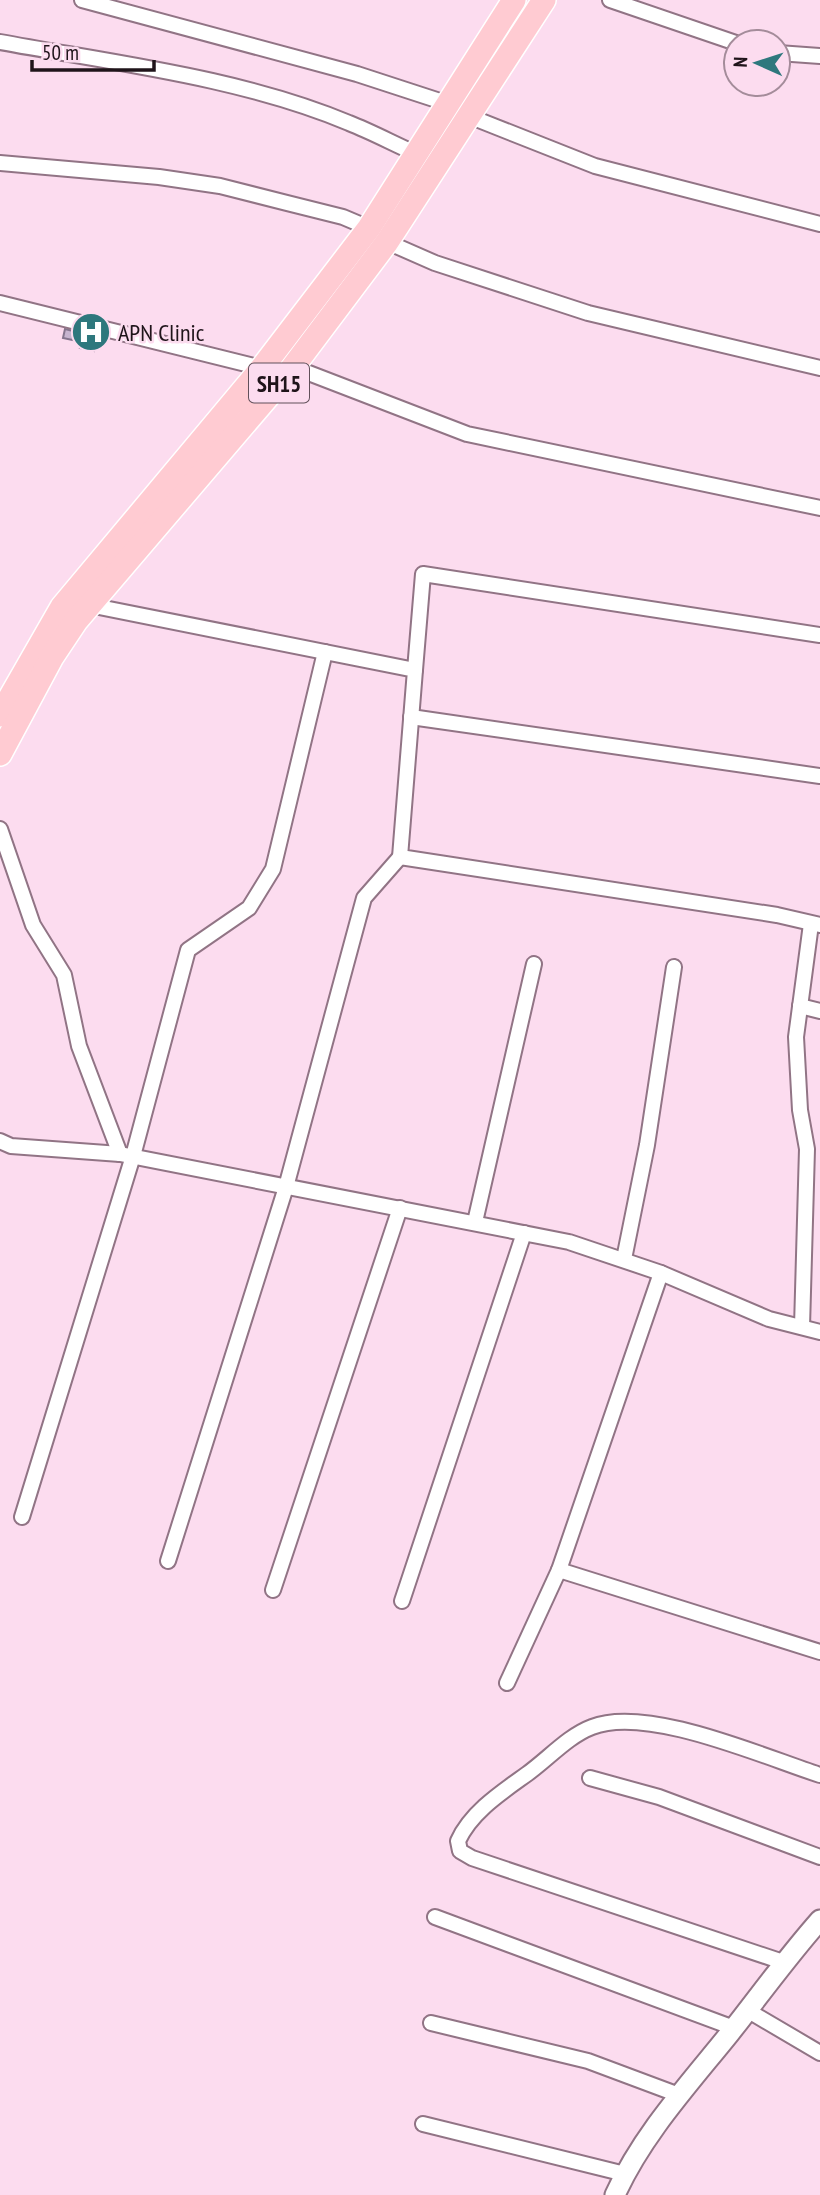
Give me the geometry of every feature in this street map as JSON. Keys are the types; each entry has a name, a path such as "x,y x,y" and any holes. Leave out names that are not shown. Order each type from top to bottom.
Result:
{"main road":[{"name":"SH15","path":"0,715 62,607 262,368 369,228 514,0"},
{"name":"SH15","path":"0,754 52,657 89,605 293,367 387,243 471,117 544,0"}],"street":[{"path":"82,0 306,60 449,104"},
{"path":"610,0 722,38"},
{"path":"0,42 192,78 266,96 347,122 417,154"},
{"path":"792,54 820,56"},
{"path":"471,117 595,166 820,224"},
{"path":"0,163 159,177 220,186 343,217 369,228 387,243 435,264 588,313 820,368"},
{"path":"0,303 262,368"},
{"path":"293,367 467,434 820,508"},
{"path":"168,1561 286,1187 364,898 400,856 423,574 820,635"},
{"path":"89,605 415,670"},
{"path":"22,1517 188,950 248,908 274,869 325,652"},
{"path":"411,717 820,776"},
{"path":"0,829 33,925 64,975 79,1046 127,1155"},
{"path":"400,856 777,915 816,925 796,1037 800,1110 807,1149 802,1327"},
{"path":"475,1222 534,964"},
{"path":"624,1259 648,1145 674,967"},
{"path":"800,1006 820,1011"},
{"path":"0,1141 11,1146 127,1155 524,1233 624,1259 769,1319 820,1332"},
{"path":"273,1590 400,1208"},
{"path":"402,1601 524,1233"},
{"path":"507,1683 559,1570 662,1273"},
{"path":"559,1570 820,1653"},
{"path":"783,1962 472,1858 460,1851 458,1841 497,1796 575,1736 600,1724 637,1723 679,1728 820,1775"},
{"path":"590,1778 659,1797 820,1857"},
{"path":"435,1917 734,2028"},
{"path":"615,2195 625,2174 679,2095 783,1962 820,1920"},
{"path":"747,2010 820,2053"},
{"path":"431,2023 588,2061 679,2095"},
{"path":"423,2124 625,2174"}],"building":[{"path":"65,329 97,337 94,351 80,348 82,342 63,338"}],"place":[{"name":"APN Clinic","path":"91,332"}]}
